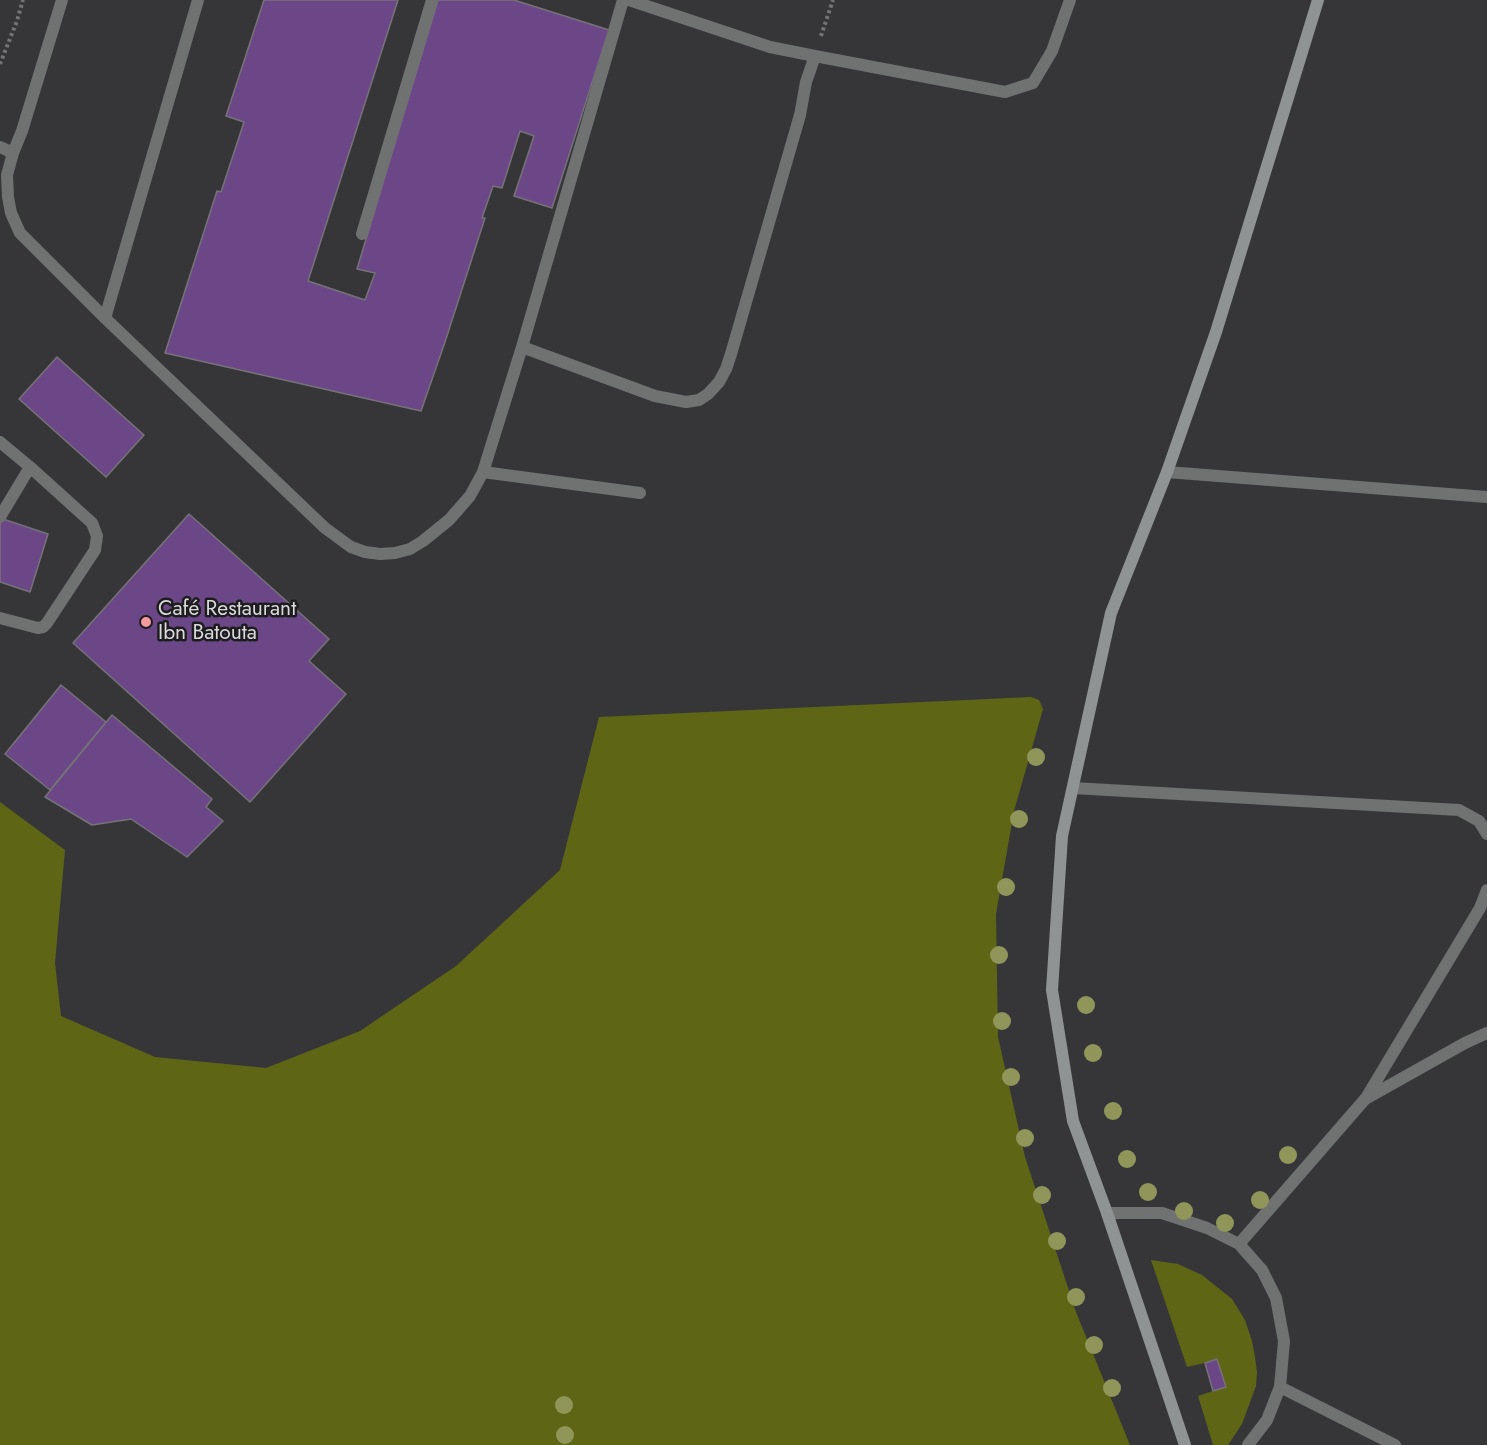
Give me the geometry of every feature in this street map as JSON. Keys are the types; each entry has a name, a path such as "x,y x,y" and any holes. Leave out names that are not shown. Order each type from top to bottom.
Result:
{"street":[{"path":"62,0 13,153 7,176 6,212 20,233 105,318 325,528 351,547 380,554 410,549 437,531 470,496 483,472 522,347 623,0"},
{"path":"105,318 198,0"},
{"path":"362,234 432,0"},
{"path":"629,0 770,47 1005,92 1033,83 1052,51 1070,0"},
{"path":"1185,1445 1107,1213 1073,1121 1052,990 1062,836 1112,613 1167,472 1216,332 1318,0"},
{"path":"522,347 655,396 686,402 699,400 708,394 719,382 731,354 815,56"},
{"path":"0,147 13,153"},
{"path":"0,442 92,523 96,536 95,550 43,627 38,628 0,618"},
{"path":"0,517 30,467"},
{"path":"483,472 640,493"},
{"path":"1167,472 1487,497"},
{"path":"1073,788 1459,810 1479,821 1487,834"},
{"path":"1239,1244 1366,1098 1480,908 1487,890"},
{"path":"1366,1098 1487,1033"},
{"path":"1107,1213 1162,1213 1207,1228 1239,1244 1262,1270 1276,1298 1284,1341 1280,1387 1267,1420 1248,1445"},
{"path":"1280,1387 1395,1445"}],"path":[{"path":"0,64 23,0"},
{"path":"815,56 833,0"}],"green space":[{"path":"1031,697 1039,700 1043,709 1014,811 996,914 998,1037 1025,1157 1076,1312 1130,1445 0,1445 0,802 65,850 55,963 61,1016 155,1057 266,1068 360,1031 456,966 560,870 599,717"},
{"path":"1151,1260 1178,1264 1202,1275 1232,1299 1245,1320 1255,1357 1256,1386 1242,1424 1228,1445 1213,1445 1198,1396 1225,1387 1217,1360 1187,1367"}],"building":[{"path":"264,0 398,0 308,281 365,300 375,273 357,269 438,0 514,0 609,30 552,208 514,196 534,136 520,131 502,188 493,186 482,218 485,218 421,411 165,353 217,191 221,192 244,122 226,116"},
{"path":"57,357 144,435 106,477 19,399"},
{"path":"189,514 329,639 309,661 346,694 250,802 73,643"},
{"path":"0,518 48,534 30,592 0,582"},
{"path":"61,685 106,722 50,790 5,754"},
{"path":"112,715 212,799 206,807 223,821 187,857 131,819 92,825 45,797"},
{"path":"1217,1359 1226,1387 1213,1391 1205,1363"}],"place":[{"name":"Café Restaurant Ibn Batouta","path":"146,622"}]}
